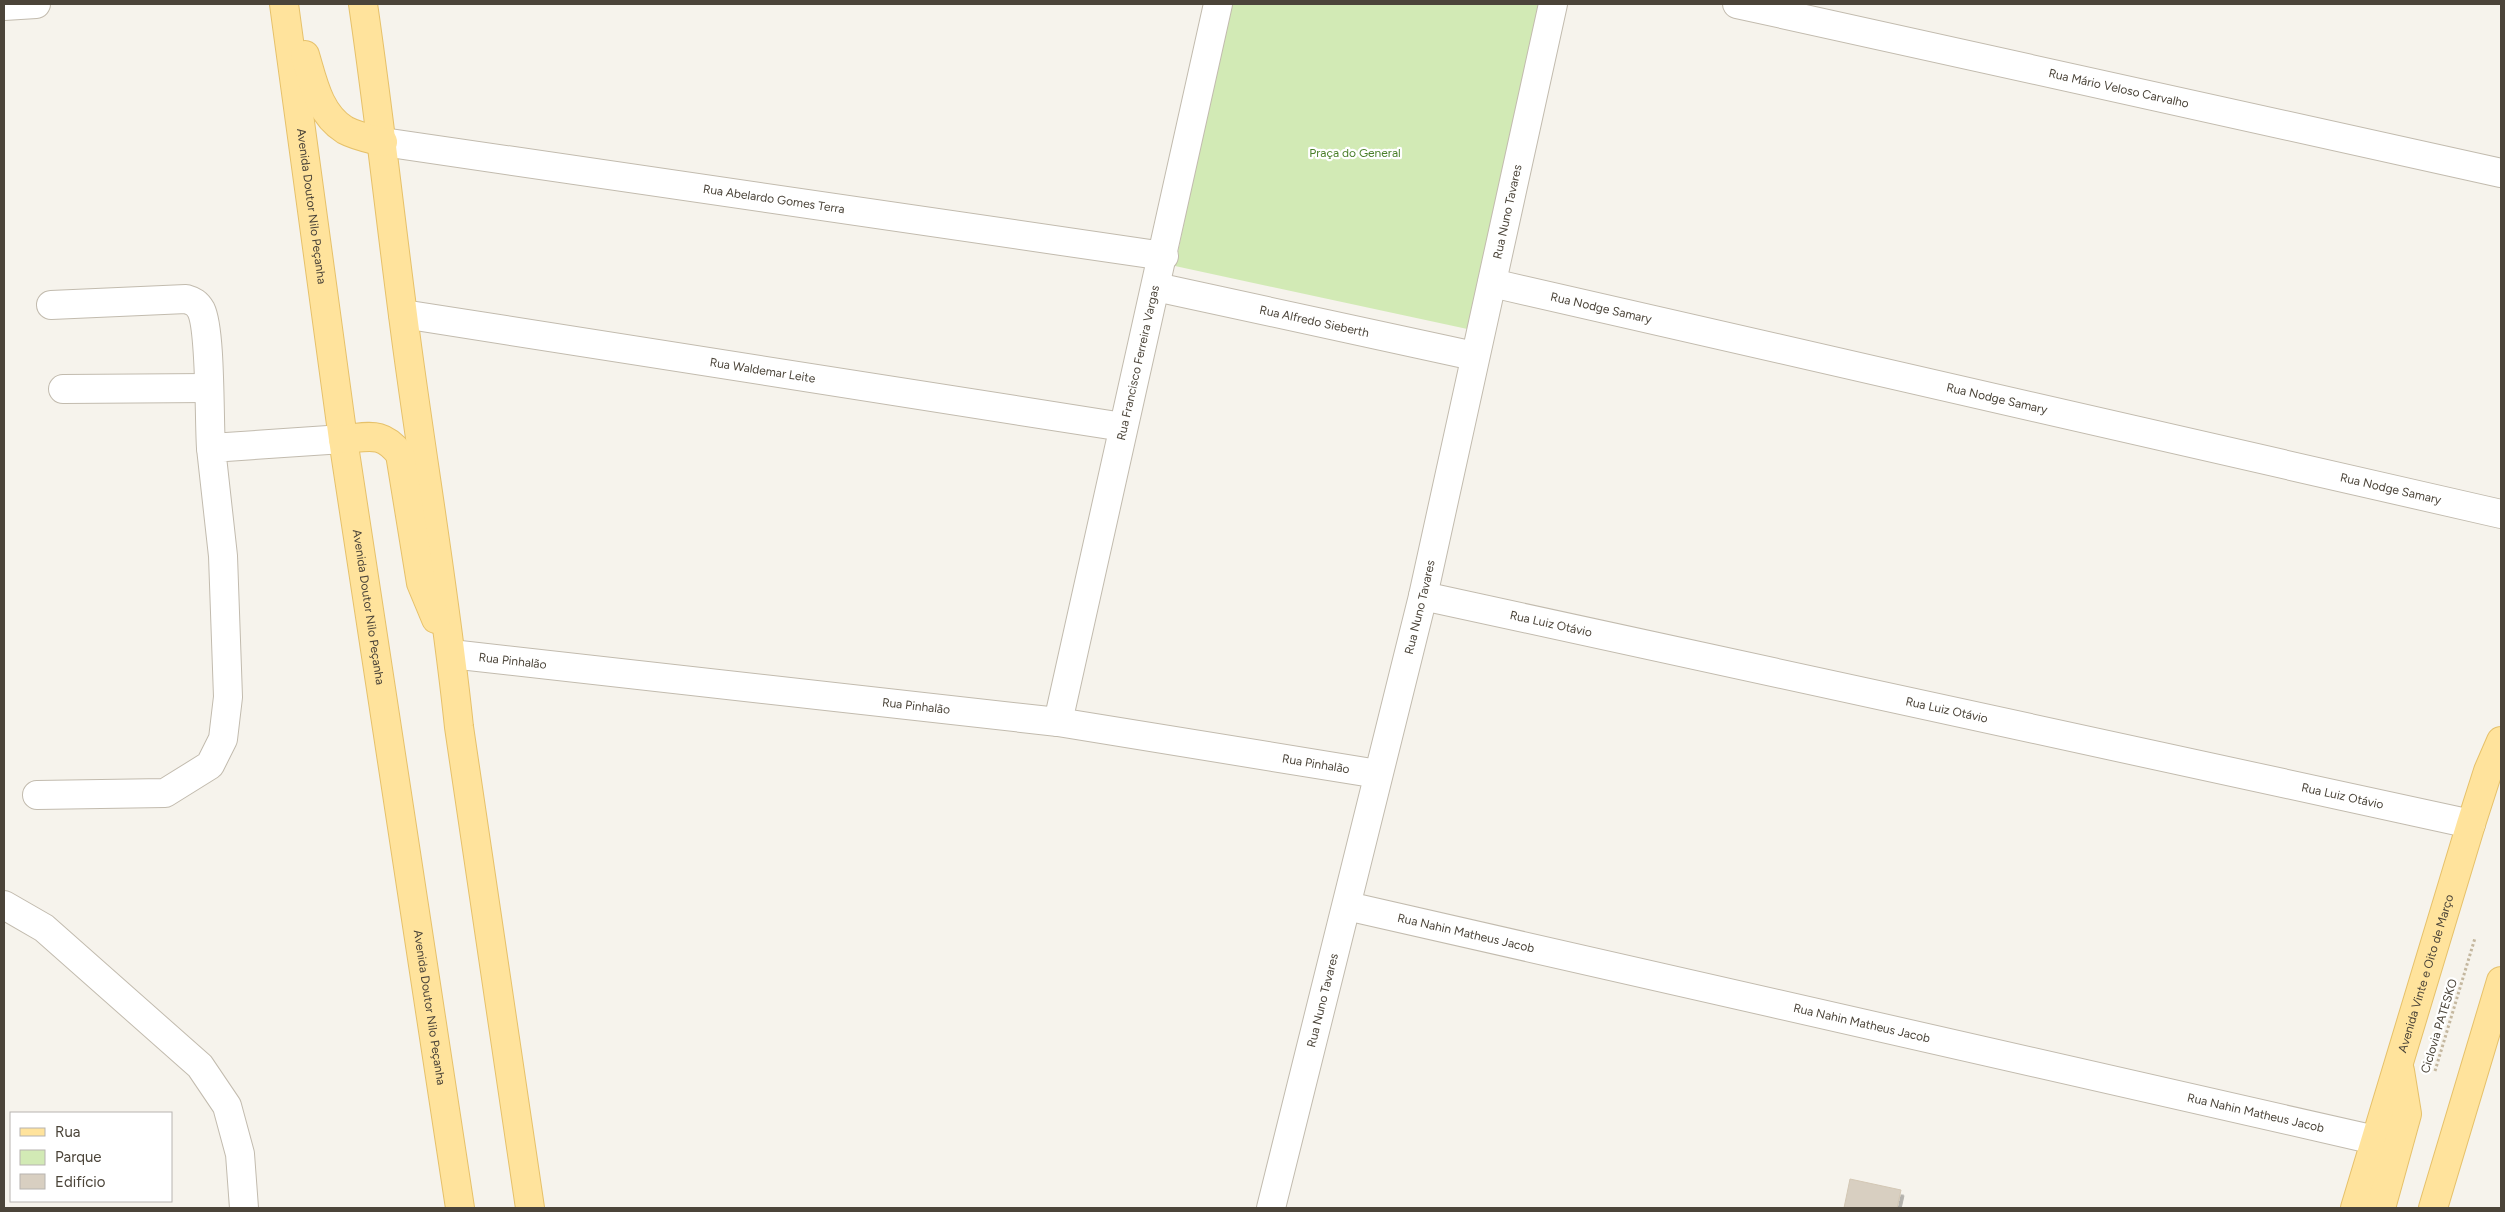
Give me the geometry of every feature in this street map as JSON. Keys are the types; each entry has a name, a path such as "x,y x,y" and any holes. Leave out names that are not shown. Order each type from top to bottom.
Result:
{"main road":[{"path":"286,4 317,95 328,114 346,130 383,142"},
{"name":"Avenida Doutor Nilo Peçanha","path":"286,4 343,439 460,1208"},
{"path":"363,4 383,142 403,314 451,654 459,728 530,1208"},
{"path":"343,439 381,438 390,442 400,454 421,583 451,654"},
{"name":"Avenida Vinte e Oito de Março","path":"2355,1208 2471,824 2488,771 2501,741"},
{"path":"2434,1208 2501,981"},
{"path":"2381,1208 2407,1114 2399,1065"}],"street":[{"path":"4,6 36,4"},
{"name":"Rua Francisco Ferreira Vargas","path":"1058,722 1123,427 1164,256 1218,4"},
{"name":"Rua Nuno Tavares","path":"1271,1208 1423,596 1474,356 1492,283 1553,4"},
{"name":"Rua Mário Veloso Carvalho","path":"1737,4 2501,173"},
{"name":"Rua Abelardo Gomes Terra","path":"383,142 1164,256"},
{"name":"Rua Nodge Samary","path":"1492,283 2501,514"},
{"name":"Rua Alfredo Sieberth","path":"1156,287 1474,356"},
{"path":"37,795 165,793 210,765 223,739 228,697 223,556 211,448 206,332 202,311 195,302 186,299 52,305"},
{"name":"Rua Waldemar Leite","path":"403,314 1123,427"},
{"path":"63,389 208,388"},
{"path":"211,448 343,439"},
{"name":"Rua Luiz Otávio","path":"1423,596 2471,824"},
{"name":"Rua Pinhalão","path":"451,654 1058,722 1378,774"},
{"path":"4,904 44,928 200,1066 227,1106 240,1154 244,1208"},
{"name":"Rua Nahin Matheus Jacob","path":"1347,906 2375,1140"}],"path":[{"name":"Ciclovia PATESKO","path":"2434,1076 2476,934"}],"green space":[{"name":"Praça do General","path":"1230,4 1541,4 1472,330 1175,266"}],"building":[{"path":"1850,1179 1901,1190 1897,1208 1844,1208"}]}
